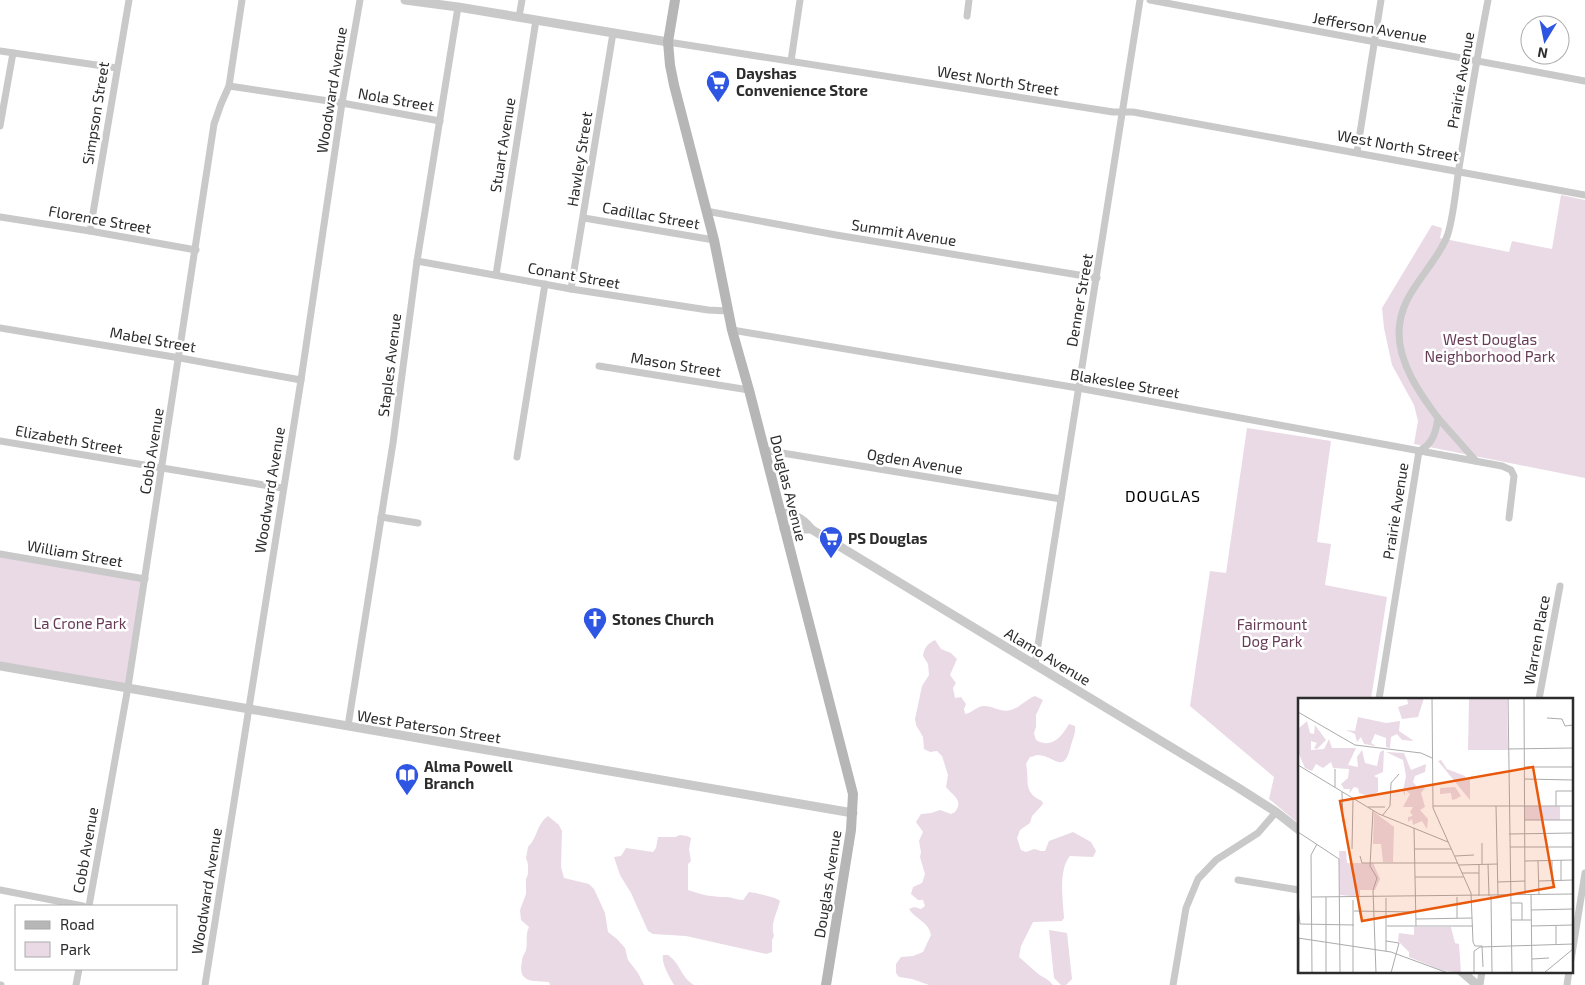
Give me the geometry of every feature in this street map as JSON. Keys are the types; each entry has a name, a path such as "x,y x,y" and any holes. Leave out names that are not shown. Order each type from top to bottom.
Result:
{"main road":[{"name":"Douglas Avenue","path":"675,0 668,42 674,85 714,240 732,330 852,794 853,813 845,875 826,985"}],"street":[{"name":"Simpson Street","path":"90,231 129,0"},
{"name":"Cobb Avenue","path":"89,905 128,687 180,358 214,124 228,86 242,0"},
{"name":"Woodward Avenue","path":"205,985 282,488 301,380 342,103 360,0"},
{"name":"West North Street","path":"405,0 1113,112 1133,112 1459,170 1585,195"},
{"path":"519,17 522,0"},
{"path":"791,61 800,0"},
{"path":"967,16 969,0"},
{"name":"Denner Street","path":"1035,664 1140,0"},
{"name":"Jefferson Avenue","path":"1150,0 1585,81"},
{"path":"1357,152 1376,42 1381,0"},
{"name":"Prairie Avenue","path":"1379,698 1419,451 1428,446 1434,436 1438,418 1409,372 1403,358 1399,332 1403,306 1446,239 1488,0"},
{"name":"Staples Avenue","path":"348,726 393,443 417,261 458,7"},
{"name":"Stuart Avenue","path":"496,275 536,20"},
{"name":"Hawley Street","path":"571,289 613,33"},
{"path":"0,51 117,68"},
{"path":"0,126 13,54"},
{"name":"Nola Street","path":"228,86 342,103 440,121"},
{"name":"Summit Avenue","path":"706,211 836,235 1097,278"},
{"name":"Florence Street","path":"0,217 196,250"},
{"name":"Cadillac Street","path":"584,218 714,240"},
{"name":"Conant Street","path":"417,261 571,289 708,310 728,311"},
{"path":"517,457 546,284"},
{"name":"Mabel Street","path":"0,328 301,380"},
{"name":"Blakeslee Street","path":"732,330 1078,388 1502,466 1512,470 1514,476 1508,518"},
{"name":"Mason Street","path":"600,366 749,390"},
{"path":"1438,418 1476,461"},
{"name":"Elizabeth Street","path":"0,441 282,488"},
{"name":"Ogden Avenue","path":"764,450 1061,499"},
{"name":"Alamo Avenue","path":"780,512 797,516 805,521 811,529 1276,812 1298,829"},
{"path":"381,517 418,523"},
{"path":"784,529 811,529"},
{"name":"William Street","path":"0,554 145,579"},
{"name":"Warren Place","path":"1539,698 1560,586"},
{"name":"West Paterson Street","path":"0,666 853,813"},
{"path":"1173,985 1186,908 1198,879 1216,860 1258,833 1276,812"},
{"path":"1572,954 1585,873"},
{"path":"1238,880 1298,890"},
{"path":"0,890 78,905"},
{"path":"76,985 78,970"},
{"path":"1462,972 1478,985 1482,972"},
{"path":"1567,985 1569,972"}],"green space":[{"name":"West Douglas Neighborhood Park","path":"1561,195 1585,200 1585,478 1414,444 1418,421 1414,405 1392,365 1382,308 1432,225 1442,228 1440,238 1509,252 1512,241 1552,249"},
{"name":"Fairmount Dog Park","path":"1247,428 1331,441 1317,542 1331,544 1325,585 1387,597 1371,698 1298,698 1298,823 1269,799 1274,777 1190,706 1210,571 1226,573"},
{"name":"La Crone Park","path":"0,554 145,579 128,687 0,666"},
{"path":"935,640 941,649 951,653 957,659 950,675 956,683 953,688 955,698 961,697 966,704 965,714 983,706 1007,711 1011,710 1035,696 1043,700 1036,715 1034,733 1036,740 1047,743 1051,742 1063,733 1069,724 1075,726 1074,736 1065,760 1058,762 1037,755 1030,757 1026,764 1029,790 1043,804 1032,816 1030,823 1020,830 1017,838 1021,850 1026,852 1034,849 1045,851 1049,841 1073,832 1091,842 1096,851 1093,857 1070,856 1066,862 1063,877 1064,918 1062,921 1033,922 1021,946 1019,957 1053,985 929,985 899,977 896,973 896,964 901,957 913,956 923,952 931,935 928,927 909,909 914,907 921,909 925,906 923,900 918,900 911,894 913,887 922,883 925,874 920,857 919,841 923,832 916,822 921,814 940,810 951,814 955,812 958,804 956,798 946,787 948,775 942,756 937,751 930,752 924,749 923,737 916,725 915,719 922,686 929,675 928,664 923,653 926,646"},
{"path":"548,816 559,825 562,831 561,867 564,878 589,884 594,889 605,913 608,932 625,948 628,960 644,985 550,985 549,982 532,981 524,977 521,968 529,927 521,920 520,910 526,894 528,864 526,858 528,847 541,823"},
{"path":"680,835 691,838 688,890 738,900 743,900 749,892 780,901 773,923 772,952 766,954 686,936 653,934 648,931 631,893 620,875 614,857 621,856 626,848 653,852 656,848 658,837 675,837"},
{"path":"1049,930 1067,933 1072,979 1066,985 1061,985 1054,978"},
{"path":"663,955 668,955 673,959 686,978 694,985 674,985 668,975"}],"place":[{"name":"Dayshas Convenience Store","path":"718,103"},
{"name":"PS Douglas","path":"831,559"},
{"name":"Stones Church","path":"595,640"},
{"name":"Alma Powell Branch","path":"407,796"}],"district":[{"name":"DOUGLAS","path":"1163,495"}]}
